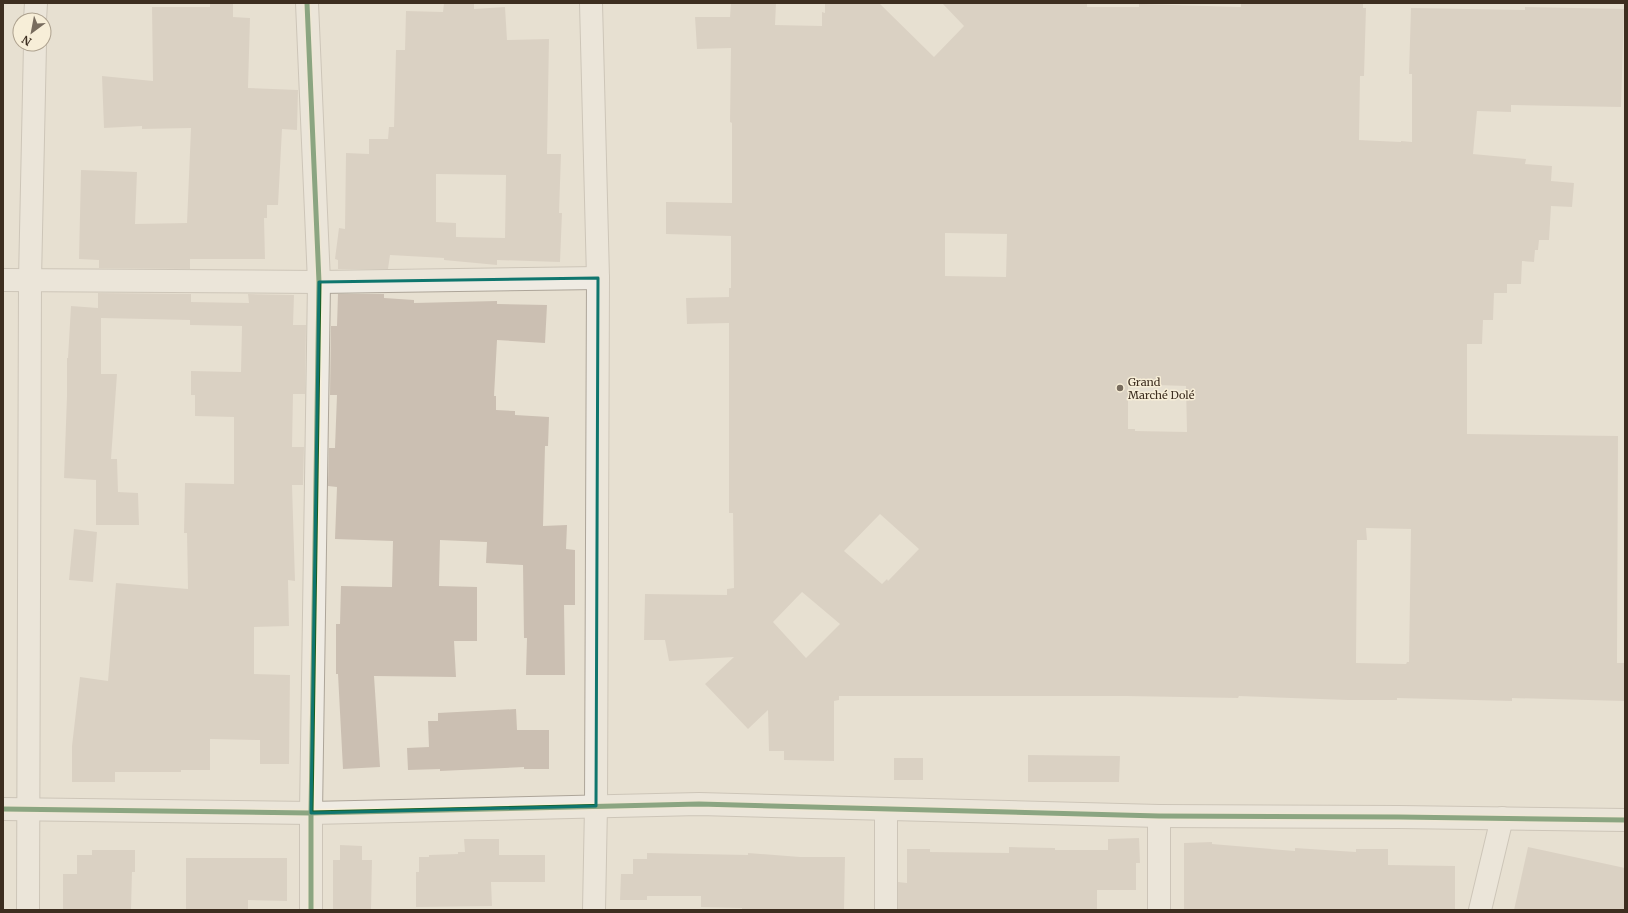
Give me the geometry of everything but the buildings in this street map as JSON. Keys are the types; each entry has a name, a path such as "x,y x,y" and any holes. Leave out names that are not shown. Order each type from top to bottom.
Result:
{"street":[{"path":"307,3 319,282 310,813 311,910"},
{"path":"591,3 598,278 596,806 594,910"},
{"path":"28,910 30,280 35,52"},
{"path":"3,280 319,282 598,278"},
{"path":"3,810 310,813 700,804 1159,816 1625,820"},
{"path":"886,809 886,910"},
{"path":"1159,816 1159,910"},
{"path":"1480,910 1502,818"}],"highlighted area":[{"path":"598,278 596,806 311,813 319,282"}],"cycle path":[{"path":"307,3 319,282 311,813 311,910"},
{"path":"3,809 311,813 699,804 1159,816 1625,820"}],"place":[{"name":"Grand Marché Dolé","path":"1120,388"}]}
